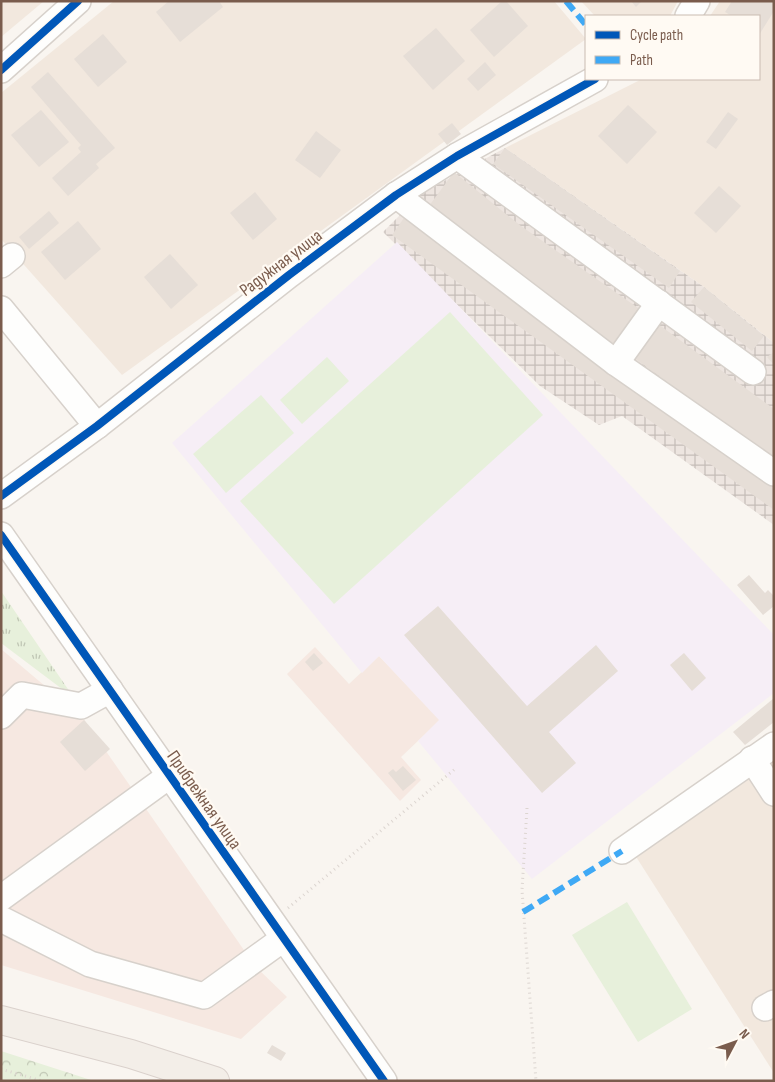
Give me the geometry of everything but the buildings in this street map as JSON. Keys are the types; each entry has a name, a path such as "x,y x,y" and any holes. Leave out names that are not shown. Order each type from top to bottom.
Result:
{"main road":[{"path":"1,1020 131,1054 216,1081"}],"street":[{"path":"1,70 78,1"},
{"path":"689,15 697,1"},
{"name":"Радужная улица","path":"1,496 97,426 289,275 396,195 457,156 593,80"},
{"path":"457,156 753,372"},
{"path":"396,195 616,363 774,473"},
{"path":"616,363 659,303"},
{"path":"1,309 97,426"},
{"name":"Прибрежная улица","path":"1,534 384,1081"},
{"path":"1,716 22,696 81,706 110,690"},
{"path":"622,851 752,759 774,746"},
{"path":"752,759 774,793"},
{"path":"1,898 169,776"},
{"path":"1,919 90,964 204,996 277,930"}],"path":[{"path":"277,930 455,769"},
{"path":"527,808 522,890 536,1081"},
{"path":"1,1069 42,1081"}],"shaded area":[{"path":"1,1 44,1 1,37"},
{"path":"114,1 554,1 585,38 585,40 122,375 1,239 1,93"},
{"path":"581,1 678,1 671,15 594,15"},
{"path":"720,1 774,1 774,343 704,287 505,148 640,80 760,80 760,15 711,15"},
{"path":"505,148 704,287 774,343 774,525 622,416 599,425 540,386 383,232 422,193"},
{"path":"397,242 774,635 774,693 532,879 418,741 439,720 379,656 362,673 172,443"},
{"path":"315,647 349,684 379,656 440,720 401,757 421,780 400,801 287,674"},
{"path":"1,649 83,718 255,966 287,997 241,1039 1,965"},
{"path":"774,760 774,1073 633,852"}],"green space":[{"path":"450,312 543,415 334,604 240,501"},
{"path":"327,357 349,381 302,424 280,400"},
{"path":"261,395 294,433 226,493 193,454"},
{"path":"1,591 74,698 1,643"},
{"path":"627,902 692,1009 638,1042 572,935"},
{"path":"1,1051 94,1081 1,1081"}],"marked path":[{"path":"566,1 585,24"},
{"path":"523,912 622,851"}],"cycle path":[{"path":"1,70 78,1"},
{"path":"1,496 97,426 289,275 396,195 457,156 593,80"},
{"path":"1,535 384,1081"}]}
